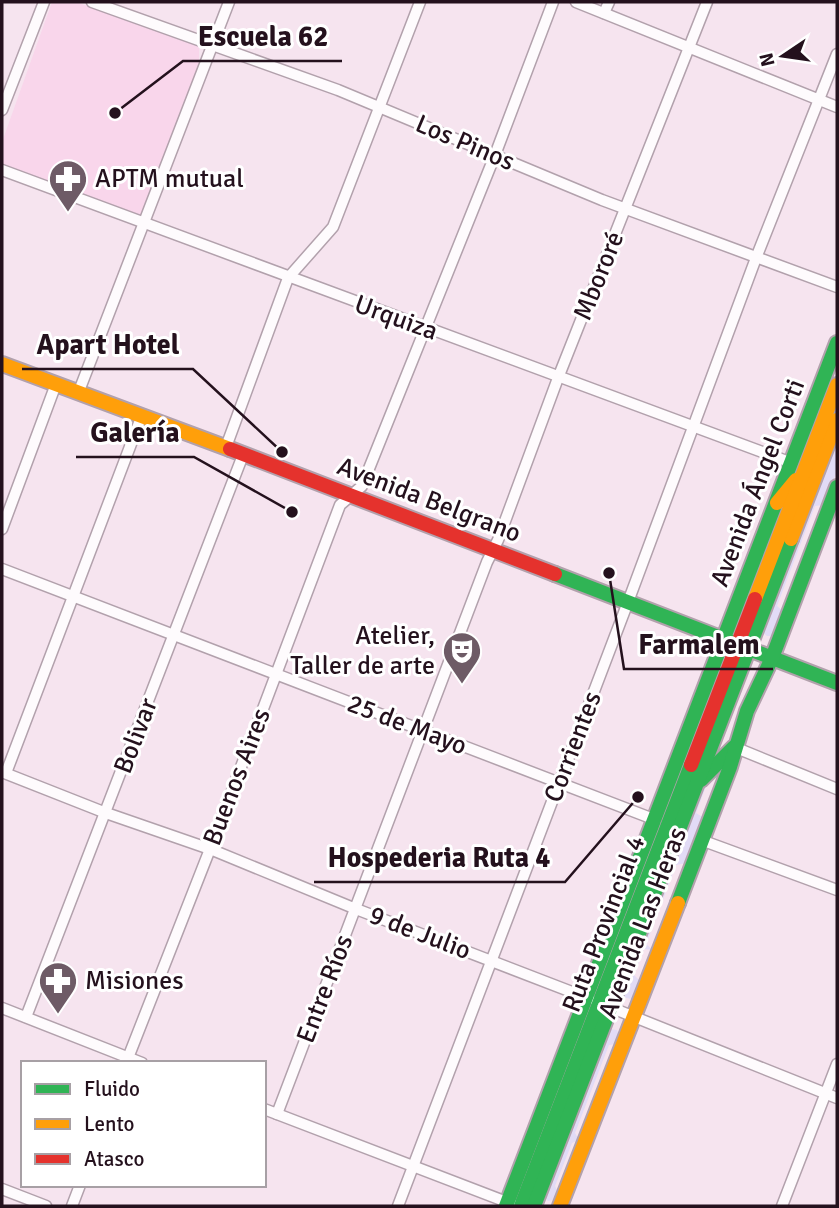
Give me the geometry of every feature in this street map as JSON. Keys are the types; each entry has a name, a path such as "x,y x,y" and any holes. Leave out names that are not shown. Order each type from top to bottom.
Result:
{"main road":[{"name":"Avenida Ángel Corti","path":"737,645 777,503 798,467 837,343"},
{"name":"Avenida Belgrano","path":"2,364 226,447 837,683"},
{"name":"Ruta Provincial 4","path":"513,1205 568,1086 737,645 798,467 837,385"},
{"name":"Ruta Provincial 4","path":"534,1206 599,1003 697,784 737,645 837,420"},
{"path":"772,658 837,487"},
{"name":"Avenida Las Heras","path":"513,1205 543,1111 599,1003 656,820 737,645"},
{"name":"Avenida Las Heras","path":"560,1206 730,767 734,747 772,658"},
{"path":"697,784 734,747"},
{"path":"543,1111 568,1086"}],"street":[{"path":"2,110 44,2"},
{"name":"Los Pinos","path":"92,2 378,107 602,200 837,287"},
{"path":"79,391 229,2"},
{"path":"226,447 288,278 333,227 420,2"},
{"name":"Buenos Aires","path":"127,1060 340,505 362,486 495,155 553,2"},
{"path":"576,2 837,107"},
{"path":"604,13 609,2"},
{"name":"Mbororé","path":"494,551 558,378 707,2"},
{"path":"628,602 756,258 837,54"},
{"name":"Urquiza","path":"2,170 143,225 798,467"},
{"path":"2,529 56,383"},
{"path":"4,773 142,415"},
{"name":"Bolivar","path":"26,1017 243,455"},
{"name":"Entre Ríos","path":"277,1114 487,562 494,551"},
{"name":"25 de Mayo","path":"2,569 656,820"},
{"name":"Corrientes","path":"398,1206 628,602"},
{"path":"734,747 837,789"},
{"name":"9 de Julio","path":"4,773 106,813 210,849 837,1098"},
{"path":"701,840 837,890"},
{"path":"2,1008 127,1060"},
{"path":"782,1206 837,1064"},
{"path":"266,1110 513,1205"},
{"path":"72,1206 79,1187"},
{"path":"2,1189 46,1206"}],"shaded area":[{"path":"52,2 76,2 199,46 199,63 142,215 134,217 2,166 2,142"},
{"path":"837,429 837,471 824,505 815,506 777,606 784,612 774,636 767,636 762,632"},
{"path":"724,765 719,777 708,781 696,813 704,818 686,863 676,865 646,944 653,950 644,949 634,975 641,982 635,998 623,997 703,782"},
{"path":"609,1029 617,1030 619,1035 616,1044 609,1045 575,1133 579,1140 572,1143 555,1186 558,1192 556,1199 548,1201 545,1198"}],"traffic: fast":[{"path":"506,1206 837,343"},
{"path":"678,903 730,767 747,711 772,658 837,487"},
{"path":"534,1206 791,539"},
{"path":"555,574 837,683"},
{"path":"701,780 734,747"},
{"path":"521,1206 691,765"}],"traffic: slow":[{"path":"2,364 230,449"},
{"path":"755,599 837,385"},
{"path":"791,539 837,420"},
{"path":"777,503 796,480"},
{"path":"560,1206 678,903"}],"traffic: jam":[{"path":"230,449 555,574"},
{"path":"691,765 755,599"}],"place":[{"name":"Escuela 62","path":"115,113"},
{"name":"APTM mutual","path":"68,213"},
{"name":"Apart Hotel","path":"282,452"},
{"name":"Galería","path":"292,512"},
{"name":"Farmalem","path":"609,573"},
{"name":"Atelier, Taller de arte","path":"462,685"},
{"name":"Hospederia Ruta 4","path":"638,797"},
{"name":"Misiones","path":"58,1015"}]}
